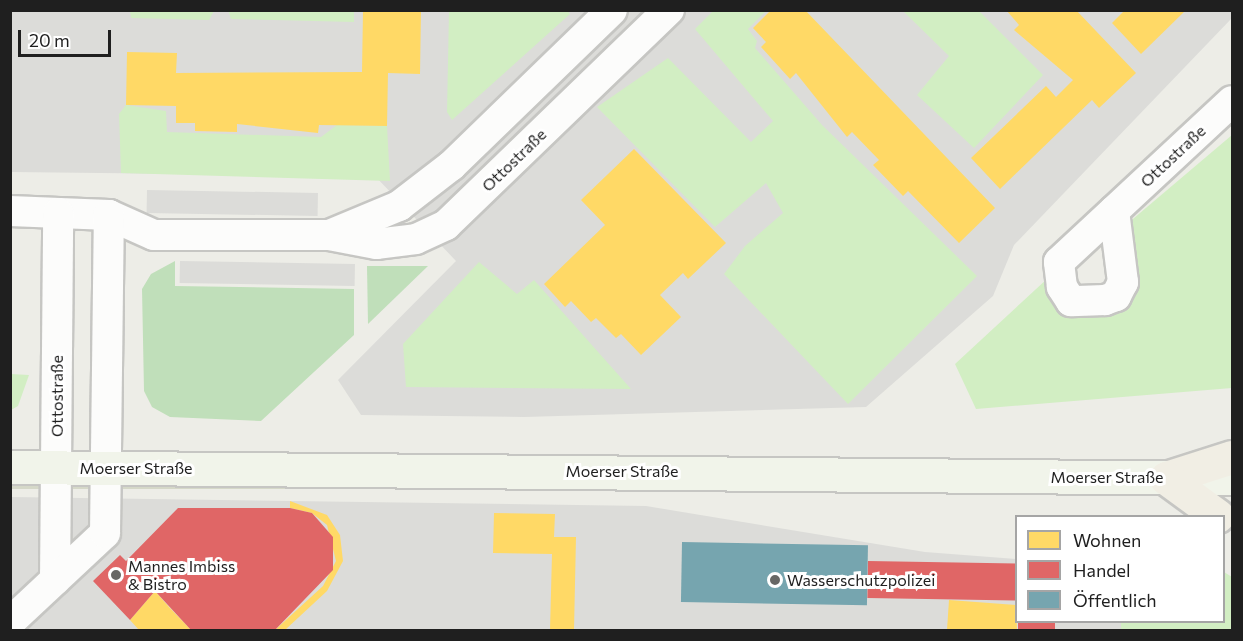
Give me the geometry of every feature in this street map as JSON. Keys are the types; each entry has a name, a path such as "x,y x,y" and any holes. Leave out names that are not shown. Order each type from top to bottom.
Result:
{"main road":[{"path":"1166,478 1233,457"},
{"name":"Moerser Straße","path":"10,467 1233,478"},
{"path":"1166,478 1217,515"}],"street":[{"name":"Ottostraße","path":"328,235 399,206 417,193 612,10"},
{"name":"Ottostraße","path":"10,211 109,215 154,235 328,235 376,244 416,239 446,225 669,10"},
{"name":"Ottostraße","path":"1114,211 1233,101"},
{"name":"Ottostraße","path":"55,580 58,213"},
{"path":"10,622 105,533 108,468 109,215"}],"shaded area":[{"path":"11,11 1232,11 1232,18 1014,245 993,296 866,407 524,417 361,415 338,380 456,261 375,176 11,172"},
{"path":"147,190 318,193 318,216 147,213"},
{"path":"180,261 355,264 355,286 180,283"},
{"path":"11,470 302,470 302,489 11,489"},
{"path":"11,497 646,506 925,552 1015,559 1015,623 1121,623 1121,630 11,630"}],"green space":[{"path":"130,10 214,11 209,20 131,18"},
{"path":"228,10 354,11 354,22 231,19"},
{"path":"567,10 570,14 452,120 447,112 449,11"},
{"path":"713,11 766,11 748,29 757,41 755,48 822,125 977,276 848,404 724,274 745,246 783,213 766,183 715,227 597,107 668,58 751,142 773,121 695,29"},
{"path":"903,11 979,11 1043,75 974,148 917,95 949,56"},
{"path":"126,105 166,111 167,132 321,137 337,125 387,126 390,181 121,173 119,114"},
{"path":"1232,135 1232,388 976,409 955,364 1048,278 1067,314 1116,314 1132,285 1127,224"},
{"path":"175,261 175,286 354,289 354,335 261,421 170,417 152,407 144,391 142,289 151,274"},
{"path":"479,262 517,294 534,280 631,389 406,387 403,344"},
{"path":"367,266 428,266 368,324"},
{"path":"11,374 29,375 18,406 11,410"},
{"path":"1225,573 1232,577 1232,630 1121,630 1121,623 1225,623"}],"building: Wohnen":[{"path":"363,10 421,10 420,74 388,73 387,126 319,125 318,133 237,124 237,132 195,131 195,123 176,123 176,106 126,105 127,52 177,53 176,73 362,72"},
{"path":"771,10 805,10 995,208 959,243 908,191 903,196 873,165 879,160 852,132 847,137 796,73 790,79 761,47 766,42 753,28"},
{"path":"1006,10 1076,10 1136,73 1099,108 1092,100 1000,189 971,158 1046,86 1056,97 1073,80 1014,30 1019,25"},
{"path":"1125,10 1186,10 1141,54 1112,23"},
{"path":"634,149 726,243 688,279 683,273 660,295 681,317 641,355 621,334 616,338 596,318 591,322 571,301 565,307 544,284 605,225 581,200"},
{"path":"290,501 327,515 340,535 343,561 327,591 285,630 275,630 323,586 336,561 327,525 312,513 290,508"},
{"path":"494,513 555,514 554,537 576,537 574,630 550,630 552,554 493,553"},
{"path":"155,591 191,630 139,630 130,620"},
{"path":"949,600 1015,605 1017,630 947,630"}],"building: Handel":[{"path":"178,508 290,508 312,513 333,537 333,570 275,630 191,630 155,591 130,620 93,581 120,555 126,561"},
{"path":"868,561 1015,564 1015,601 867,598"},
{"path":"1018,623 1055,623 1055,630 1018,630"}],"building: Öffentlich":[{"name":"Wasserschutzpolizei","path":"682,542 868,545 867,605 681,602"}],"place":[{"name":"Mannes Imbiss & Bistro","path":"116,575"},
{"name":"Wasserschutzpolizei","path":"775,580"}]}
